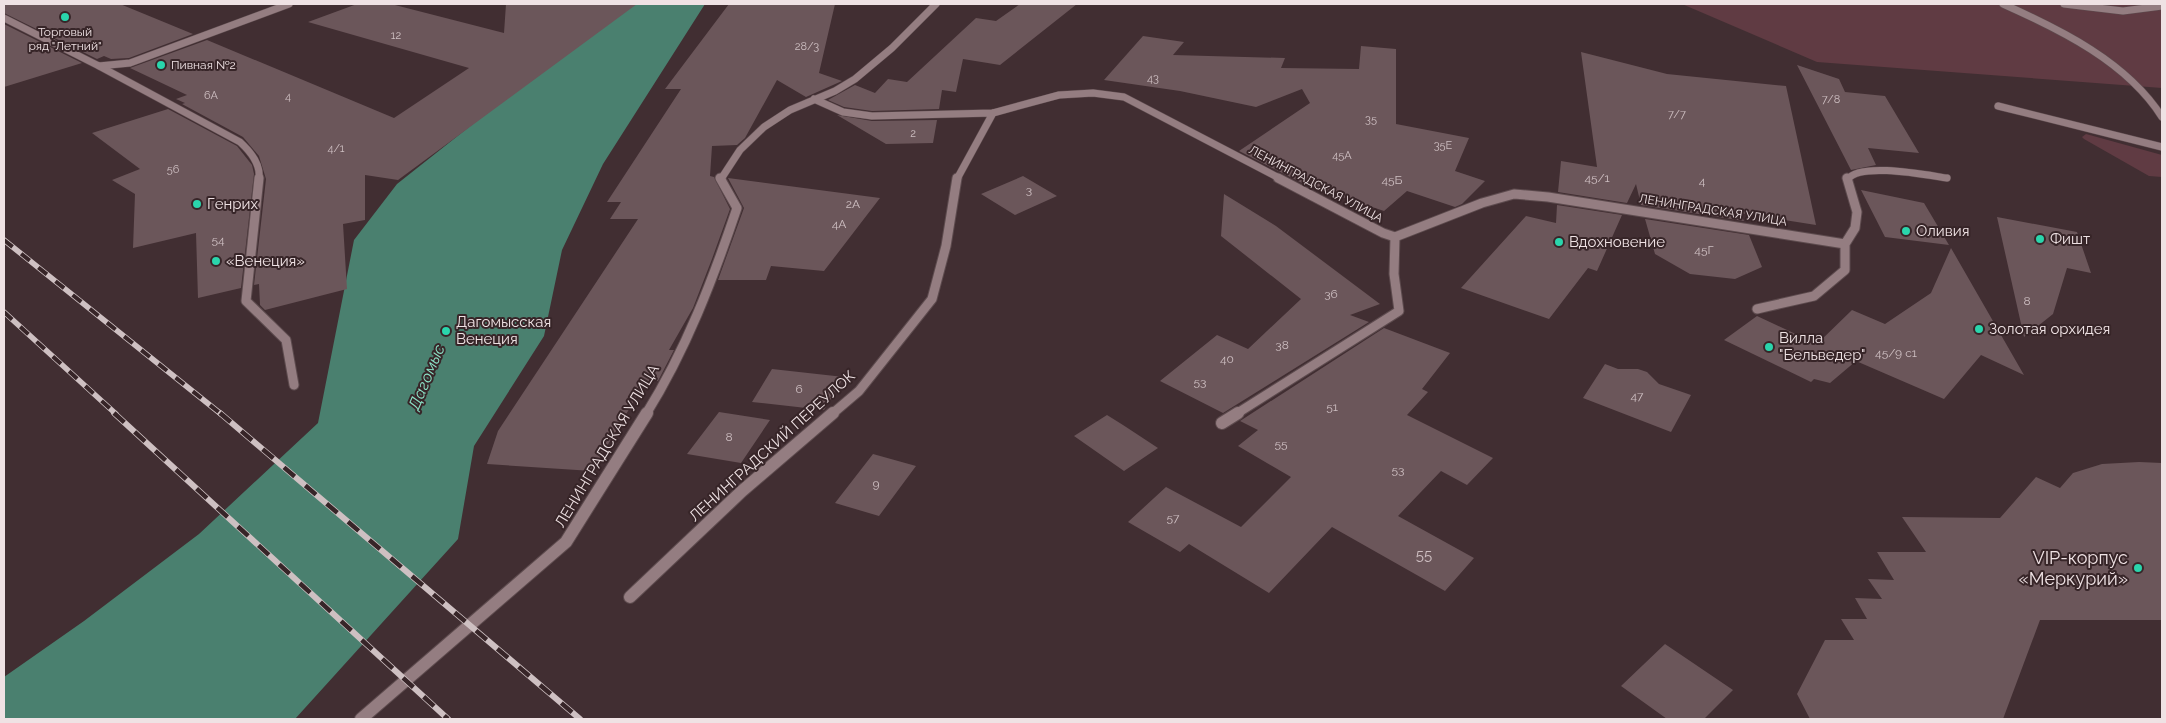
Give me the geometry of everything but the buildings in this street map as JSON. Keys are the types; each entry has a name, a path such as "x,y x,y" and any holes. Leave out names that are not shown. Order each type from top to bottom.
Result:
{"street":[{"path":"99,66 130,64 289,4"},
{"name":"ЛЕНИНГРАДСКАЯ УЛИЦА","path":"361,719 566,542 664,386 711,284 737,208 720,178 731,161 752,136 782,114 841,87 860,74 902,39 936,4"},
{"path":"2003,4 2062,33 2132,81 2162,117"},
{"path":"2064,4 2123,11 2162,6"},
{"path":"4,18 99,66 240,142 252,153 260,173 246,301 286,340 294,385"},
{"name":"ЛЕНИНГРАДСКАЯ УЛИЦА","path":"814,99 843,112 872,116 993,113 1059,95 1093,93 1124,97 1375,229 1395,237 1482,203 1514,194 1548,197 1845,244"},
{"path":"1998,106 2162,147"},
{"name":"ЛЕНИНГРАДСКИЙ ПЕРЕУЛОК","path":"630,597 742,491 859,391 932,299 946,246 957,178 993,113"},
{"path":"1757,308 1814,296 1845,270 1845,244 1853,234 1857,223 1857,202 1846,178 1854,172 1879,171 1947,178"},
{"path":"1222,423 1399,311 1394,274 1395,237"}],"shaded area":[{"path":"1682,4 2162,4 2162,88 1817,62"},
{"path":"2086,134 2162,155 2162,177 2149,176 2084,139 2082,137"}],"water":[{"name":"Дагомыс","path":"624,4 705,4 603,164 562,250 544,336 474,446 458,539 295,719 4,719 4,677 84,621 199,534 318,423 354,240 397,184"}],"railway":[{"path":"4,240 221,414"},
{"path":"4,312 116,414"},
{"path":"114,413 448,719"},
{"path":"220,413 580,719"}],"place":[{"name":"Торговый ряд \"Летний\"","path":"65,17"},
{"name":"Пивная №2","path":"161,65"},
{"name":"Генрих","path":"197,204"},
{"name":"Оливия","path":"1906,231"},
{"name":"Фишт","path":"2040,239"},
{"name":"Вдохновение","path":"1559,242"},
{"name":"«Венеция»","path":"216,261"},
{"name":"Золотая орхидея","path":"1979,329"},
{"name":"Дагомысская Венеция","path":"446,331"},
{"name":"Вилла \"Бельведер\"","path":"1769,347"},
{"name":"VIP-корпус «Меркурий»","path":"2138,568"}]}
